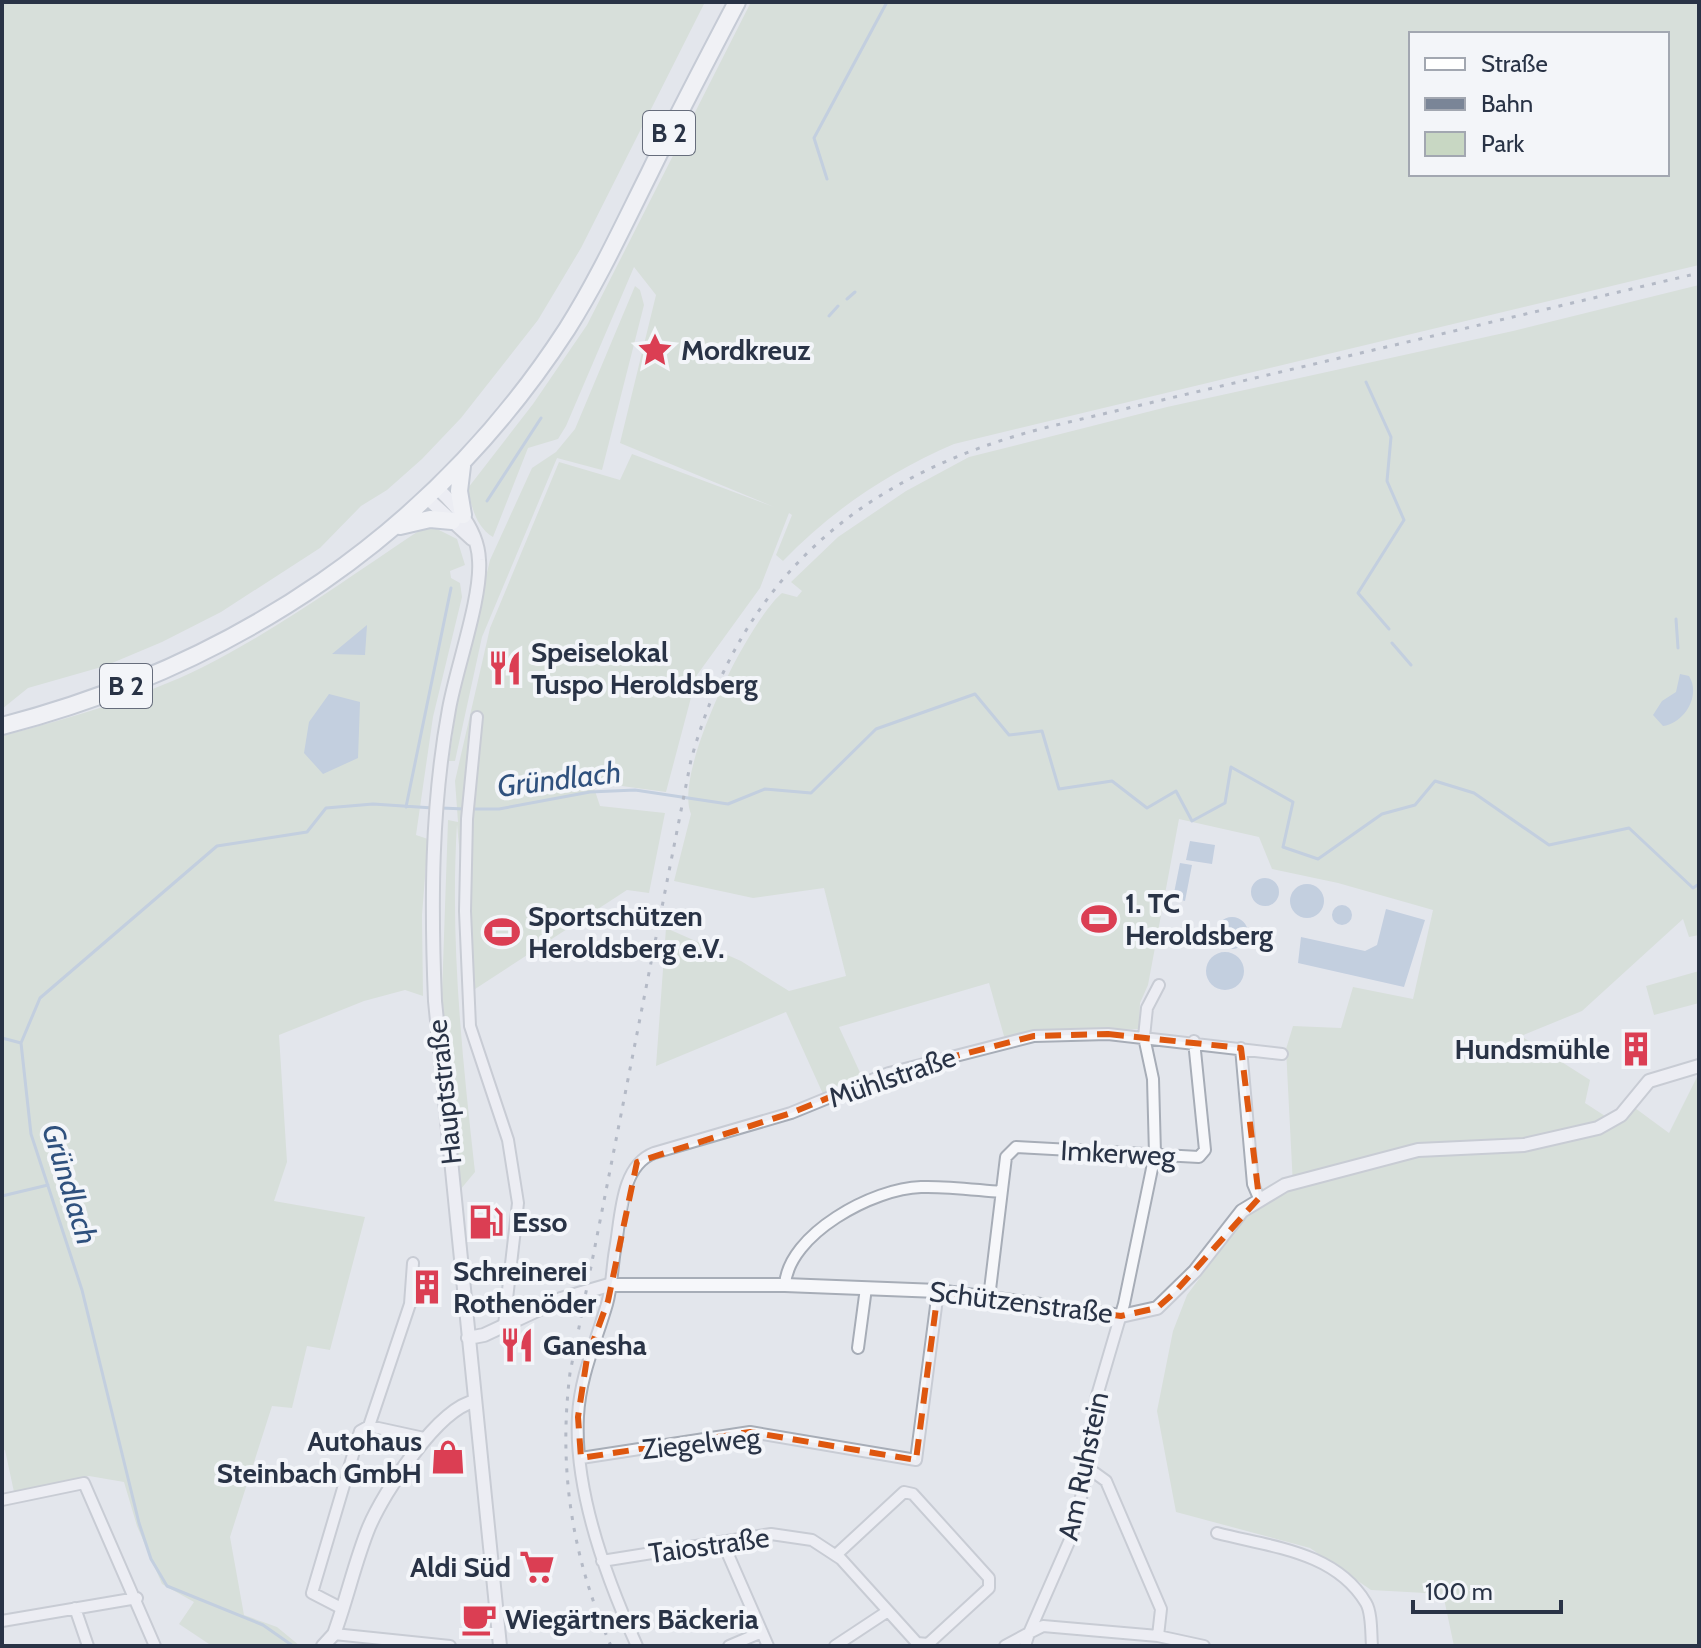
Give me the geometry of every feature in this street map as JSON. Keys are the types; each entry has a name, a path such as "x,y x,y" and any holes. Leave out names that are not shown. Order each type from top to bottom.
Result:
{"main road":[{"name":"B 2","path":"2,726 88,700 207,652 283,608 364,553 462,466 525,389 568,327 737,2"},
{"path":"389,532 430,519 457,518 462,466"}],"street":[{"name":"Hauptstraße","path":"432,493 474,541 479,557 479,574 449,710 438,781 432,912 435,1001 500,1646"},
{"path":"477,717 467,819 465,911 470,1026 508,1140 518,1203 504,1325"},
{"path":"1144,1037 1147,1008 1159,985"},
{"name":"Mühlstraße","path":"637,1646 602,1561 581,1458 578,1417 587,1358 608,1301 631,1171 645,1156 791,1113 889,1073 1034,1036 1144,1037 1282,1054"},
{"name":"Am Ruhstein","path":"1025,1646 1072,1535 1088,1468 1096,1399 1121,1316 1155,1154 1153,1079 1144,1037"},
{"name":"Imkerweg","path":"989,1298 1006,1157 1016,1147 1199,1157 1205,1150 1194,1041"},
{"path":"1241,1048 1253,1184 1259,1198"},
{"name":"Schützenstraße","path":"468,1338 484,1335 561,1299 609,1285 785,1285 938,1291 1121,1316 1157,1308 1195,1271 1242,1211 1285,1185 1437,1147 1524,1145 1598,1128 1621,1115 1649,1081 1699,1066"},
{"path":"785,1285 791,1257 848,1209 887,1193 920,1187 1001,1192"},
{"path":"369,1426 410,1304 413,1263"},
{"path":"858,1348 866,1288"},
{"name":"Ziegelweg","path":"581,1458 750,1432 916,1460 938,1291"},
{"path":"323,1646 334,1634 370,1525 424,1438 461,1404 475,1401"},
{"path":"343,1609 312,1593 360,1431 369,1426 424,1438"},
{"path":"1088,1468 1106,1481 1161,1609 1158,1636"},
{"path":"2,1500 84,1483 137,1598 155,1646"},
{"name":"Taiostraße","path":"602,1561 785,1535 812,1540 837,1554 917,1643 928,1644 989,1588 989,1578 913,1494 904,1492 837,1554"},
{"path":"1217,1533 1317,1558 1338,1572 1368,1605 1372,1646"},
{"path":"723,1543 768,1646"},
{"path":"2,1621 137,1598"},
{"path":"75,1608 88,1646"},
{"path":"835,1646 888,1611"},
{"path":"1005,1646 1043,1626 1158,1636 1204,1646"},
{"path":"729,1646 762,1632"},
{"path":"334,1634 450,1646"}],"highlighted area":[{"path":"1108,1034 1241,1048 1259,1198 1175,1292 1157,1308 1121,1316 938,1291 916,1460 750,1432 581,1458 578,1417 587,1358 608,1301 637,1162 791,1113 889,1073 1034,1036"}],"green space":[{"path":"2,2 705,2 581,248 538,320 461,418 422,459 387,490 361,506 320,548 221,612 105,666 28,688 2,709"},
{"path":"751,2 1699,2 1699,265 954,444 862,494 821,525 783,561 776,555 792,515 789,513 760,588 697,675 666,792 592,782 600,806 665,813 649,893 627,890 472,991 457,824 456,955 475,1172 460,1190 442,994 448,820 458,822 455,781 490,628 559,462 620,480 632,454 774,507 620,443 656,295 634,267 566,426 558,439 528,448 493,537 482,528 475,516 468,488 533,404 587,325"},
{"path":"1699,285 1699,935 1689,937 1683,919 1582,1011 1521,1036 1590,1080 1585,1103 1619,1125 1635,1108 1669,1133 1699,1073 1699,1646 1454,1646 1443,1594 1371,1590 1310,1548 1176,1512 1157,1411 1173,1331 1187,1295 1255,1204 1293,1186 1286,1049 1293,1026 1341,1028 1353,987 1413,999 1433,910 1338,883 1272,869 1259,837 1179,819 1148,985 1140,1003 1139,1029 1004,1036 989,983 839,1027 863,1079 823,1094 786,1012 656,1066 666,928 741,961 789,991 846,976 824,888 753,898 674,881 691,814 688,794 693,766 717,699 751,634 782,593 797,597 802,591 791,582 838,537 906,491 969,457 1167,407 1513,331"},
{"path":"635,286 640,290 644,305 602,470 557,458 482,637 455,761 449,761 459,689 490,560 532,468 556,452 575,429"},
{"path":"435,528 457,539 465,565 450,571 451,578 460,583 462,597 433,717 416,835 428,839 422,915 423,996 405,990 364,1001 279,1035 287,1162 274,1201 365,1217 330,1350 307,1346 292,1408 272,1406 230,1537 244,1615 277,1627 300,1646 212,1646 179,1624 194,1602 162,1584 137,1526 124,1482 89,1476 14,1492 5,1450 2,1451 2,736 130,698 203,667 287,619 420,530"},
{"path":"1699,971 1699,1003 1654,1015 1646,986"}],"water":[{"path":"367,625 365,655 332,654"},
{"path":"1680,674 1689,676 1692,699 1678,720 1663,726 1653,715 1662,701 1676,692"},
{"path":"329,694 360,702 358,758 323,774 304,753 309,722"},
{"path":"1190,841 1215,845 1212,864 1186,860"},
{"path":"1180,863 1192,865 1185,901 1173,898"},
{"path":"1265,878 1275,882 1279,892 1275,902 1265,906 1255,902 1251,892 1255,882"},
{"path":"1307,884 1319,889 1324,901 1319,913 1307,918 1295,913 1290,901 1295,889"},
{"path":"1338,905 1346,905 1352,915 1346,925 1338,925 1332,919 1332,911"},
{"path":"1386,909 1425,920 1404,987 1298,963 1301,937 1365,951 1377,945"},
{"path":"1232,917 1243,922 1248,933 1243,944 1232,949 1221,944 1216,933 1221,922"},
{"path":"1225,952 1238,958 1244,971 1238,984 1225,990 1212,984 1206,971 1212,958"}],"waterway":[{"path":"827,179 814,138 887,2"},
{"path":"847,299 855,292"},
{"path":"829,316 838,306"},
{"path":"1366,382 1391,437 1387,481 1404,520 1358,593 1389,629"},
{"path":"487,501 541,418"},
{"path":"406,807 451,588"},
{"path":"1676,619 1678,648"},
{"path":"1392,643 1411,665"},
{"name":"Gründlach","path":"473,809 499,809 590,792 635,790 728,804 765,789 811,793 876,729 975,694 1009,735 1042,731 1059,789 1112,781 1147,808 1176,791 1192,821 1225,803 1231,767 1293,802 1283,847 1318,859 1382,814 1415,805 1435,781 1474,793 1549,845 1629,828 1693,888 1699,884"},
{"name":"Gründlach","path":"293,1646 263,1625 167,1586 151,1559 139,1523 82,1290 31,1134 21,1043 40,998 217,846 307,832 326,808 373,804 433,808"},
{"name":"Gründlach","path":"441,808 465,809"},
{"path":"2,1038 21,1043"},
{"path":"2,1196 48,1185"}],"railway":[{"path":"611,1646 586,1580 571,1512 566,1444 570,1373 691,760 714,694 743,636 778,585 820,541 868,504 922,473 982,447 1048,427 1699,273"}],"place":[{"name":"Mordkreuz","path":"655,350"},
{"name":"Speiselokal Tuspo Heroldsberg","path":"505,668"},
{"name":"1. TC Heroldsberg","path":"1099,919"},
{"name":"Sportschützen Heroldsberg e.V.","path":"502,932"},
{"name":"Hundsmühle","path":"1636,1049"},
{"name":"Esso","path":"486,1222"},
{"name":"Schreinerei Rothenöder","path":"427,1287"},
{"name":"Ganesha","path":"517,1345"},
{"name":"Autohaus Steinbach GmbH","path":"448,1457"},
{"name":"Aldi Süd","path":"537,1567"},
{"name":"Wiegärtners Bäckeria","path":"479,1619"}]}
